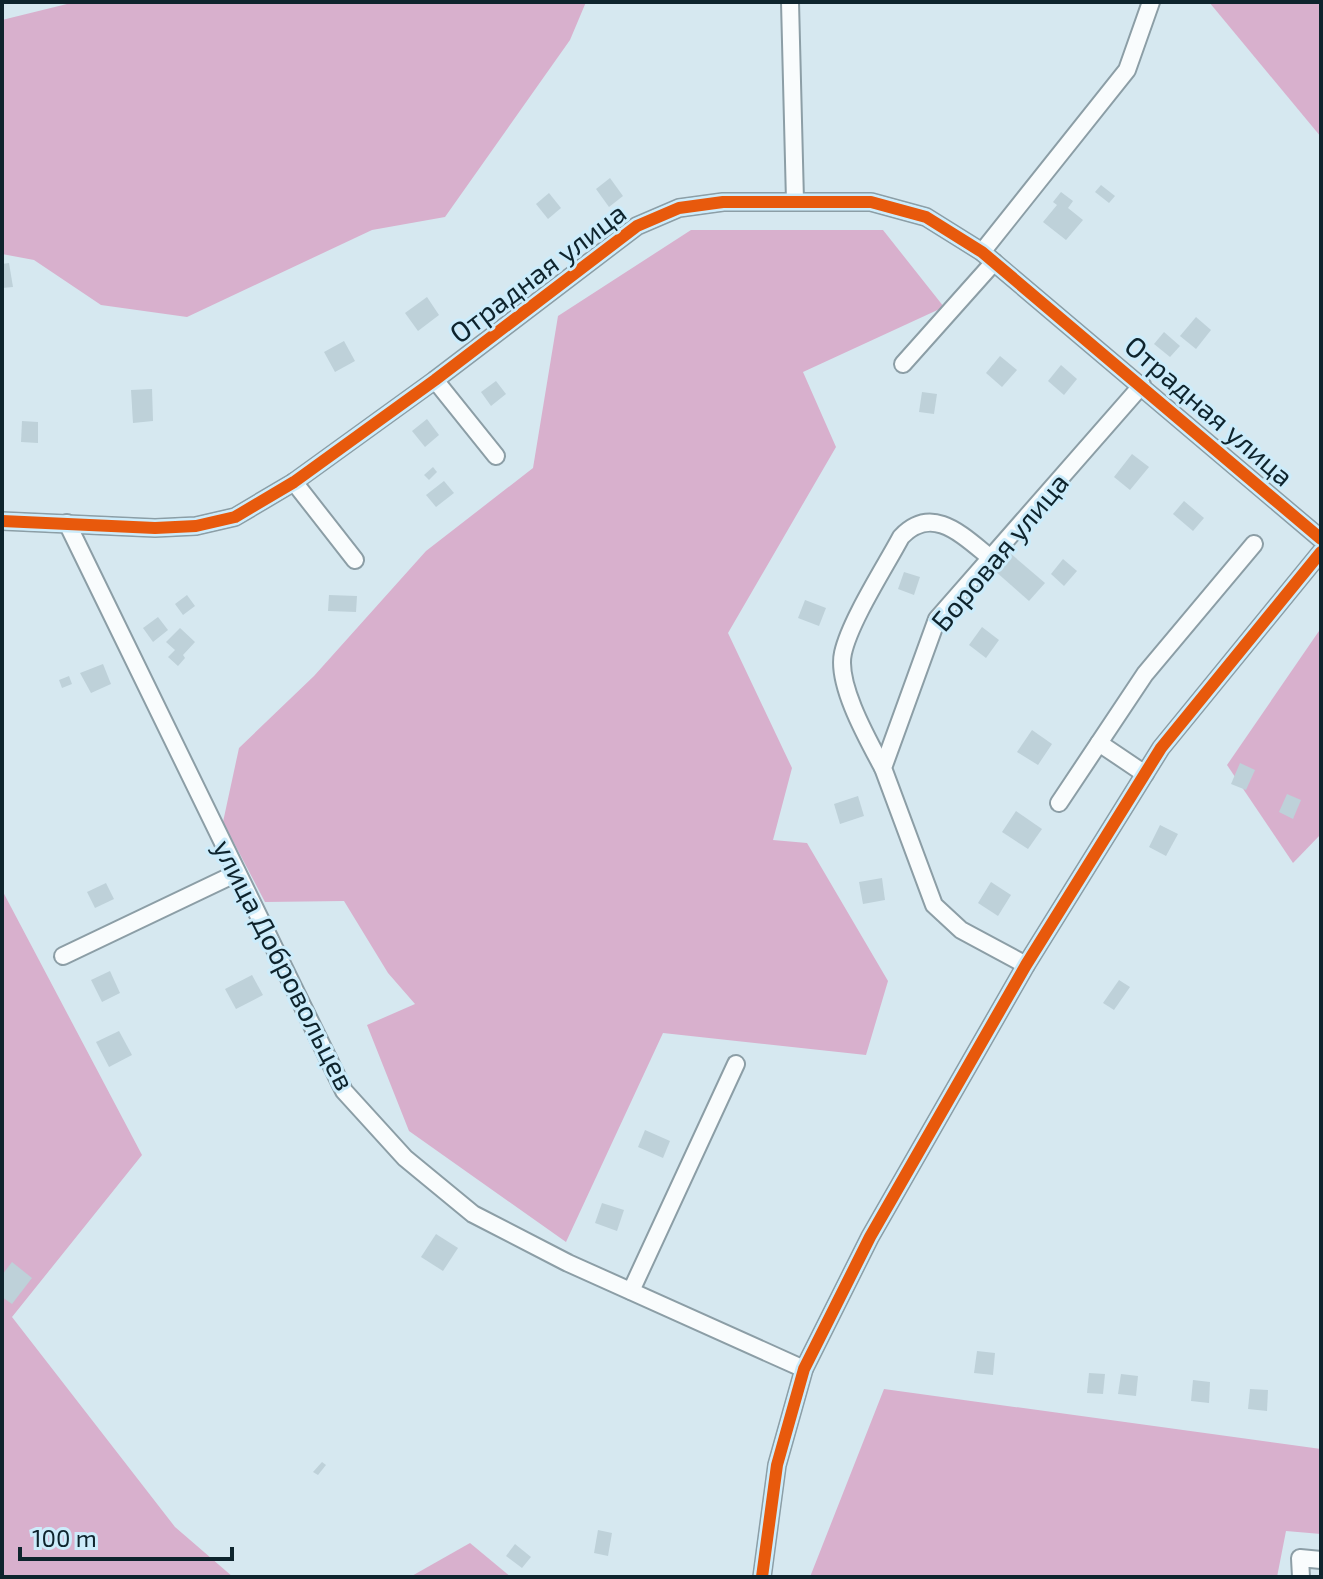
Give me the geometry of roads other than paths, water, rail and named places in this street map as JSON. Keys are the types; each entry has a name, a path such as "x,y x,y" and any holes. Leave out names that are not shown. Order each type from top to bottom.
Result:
{"street":[{"path":"790,2 795,201"},
{"path":"903,364 988,257 1127,70 1151,2"},
{"name":"Отрадная улица","path":"2,521 155,528 196,526 235,517 294,482 435,380 637,226 679,208 723,202 871,202 926,217 988,257 1321,539"},
{"path":"435,380 496,456"},
{"name":"Боровая улица","path":"883,768 937,619 1142,385"},
{"path":"294,482 355,560"},
{"path":"992,559 954,529 936,522 913,525 901,537 842,655 856,717 883,768 934,905 961,930 1026,965"},
{"name":"улица Добровольцев","path":"67,523 344,1091 405,1158 473,1214 568,1263 804,1369"},
{"path":"1059,803 1145,674 1254,544"},
{"path":"762,1577 777,1465 804,1369 870,1237 1026,965 1161,748 1321,552"},
{"path":"1099,743 1145,774"},
{"path":"63,956 237,873"},
{"path":"631,1291 736,1064"},
{"path":"1301,1577 1300,1558 1321,1560"}]}
